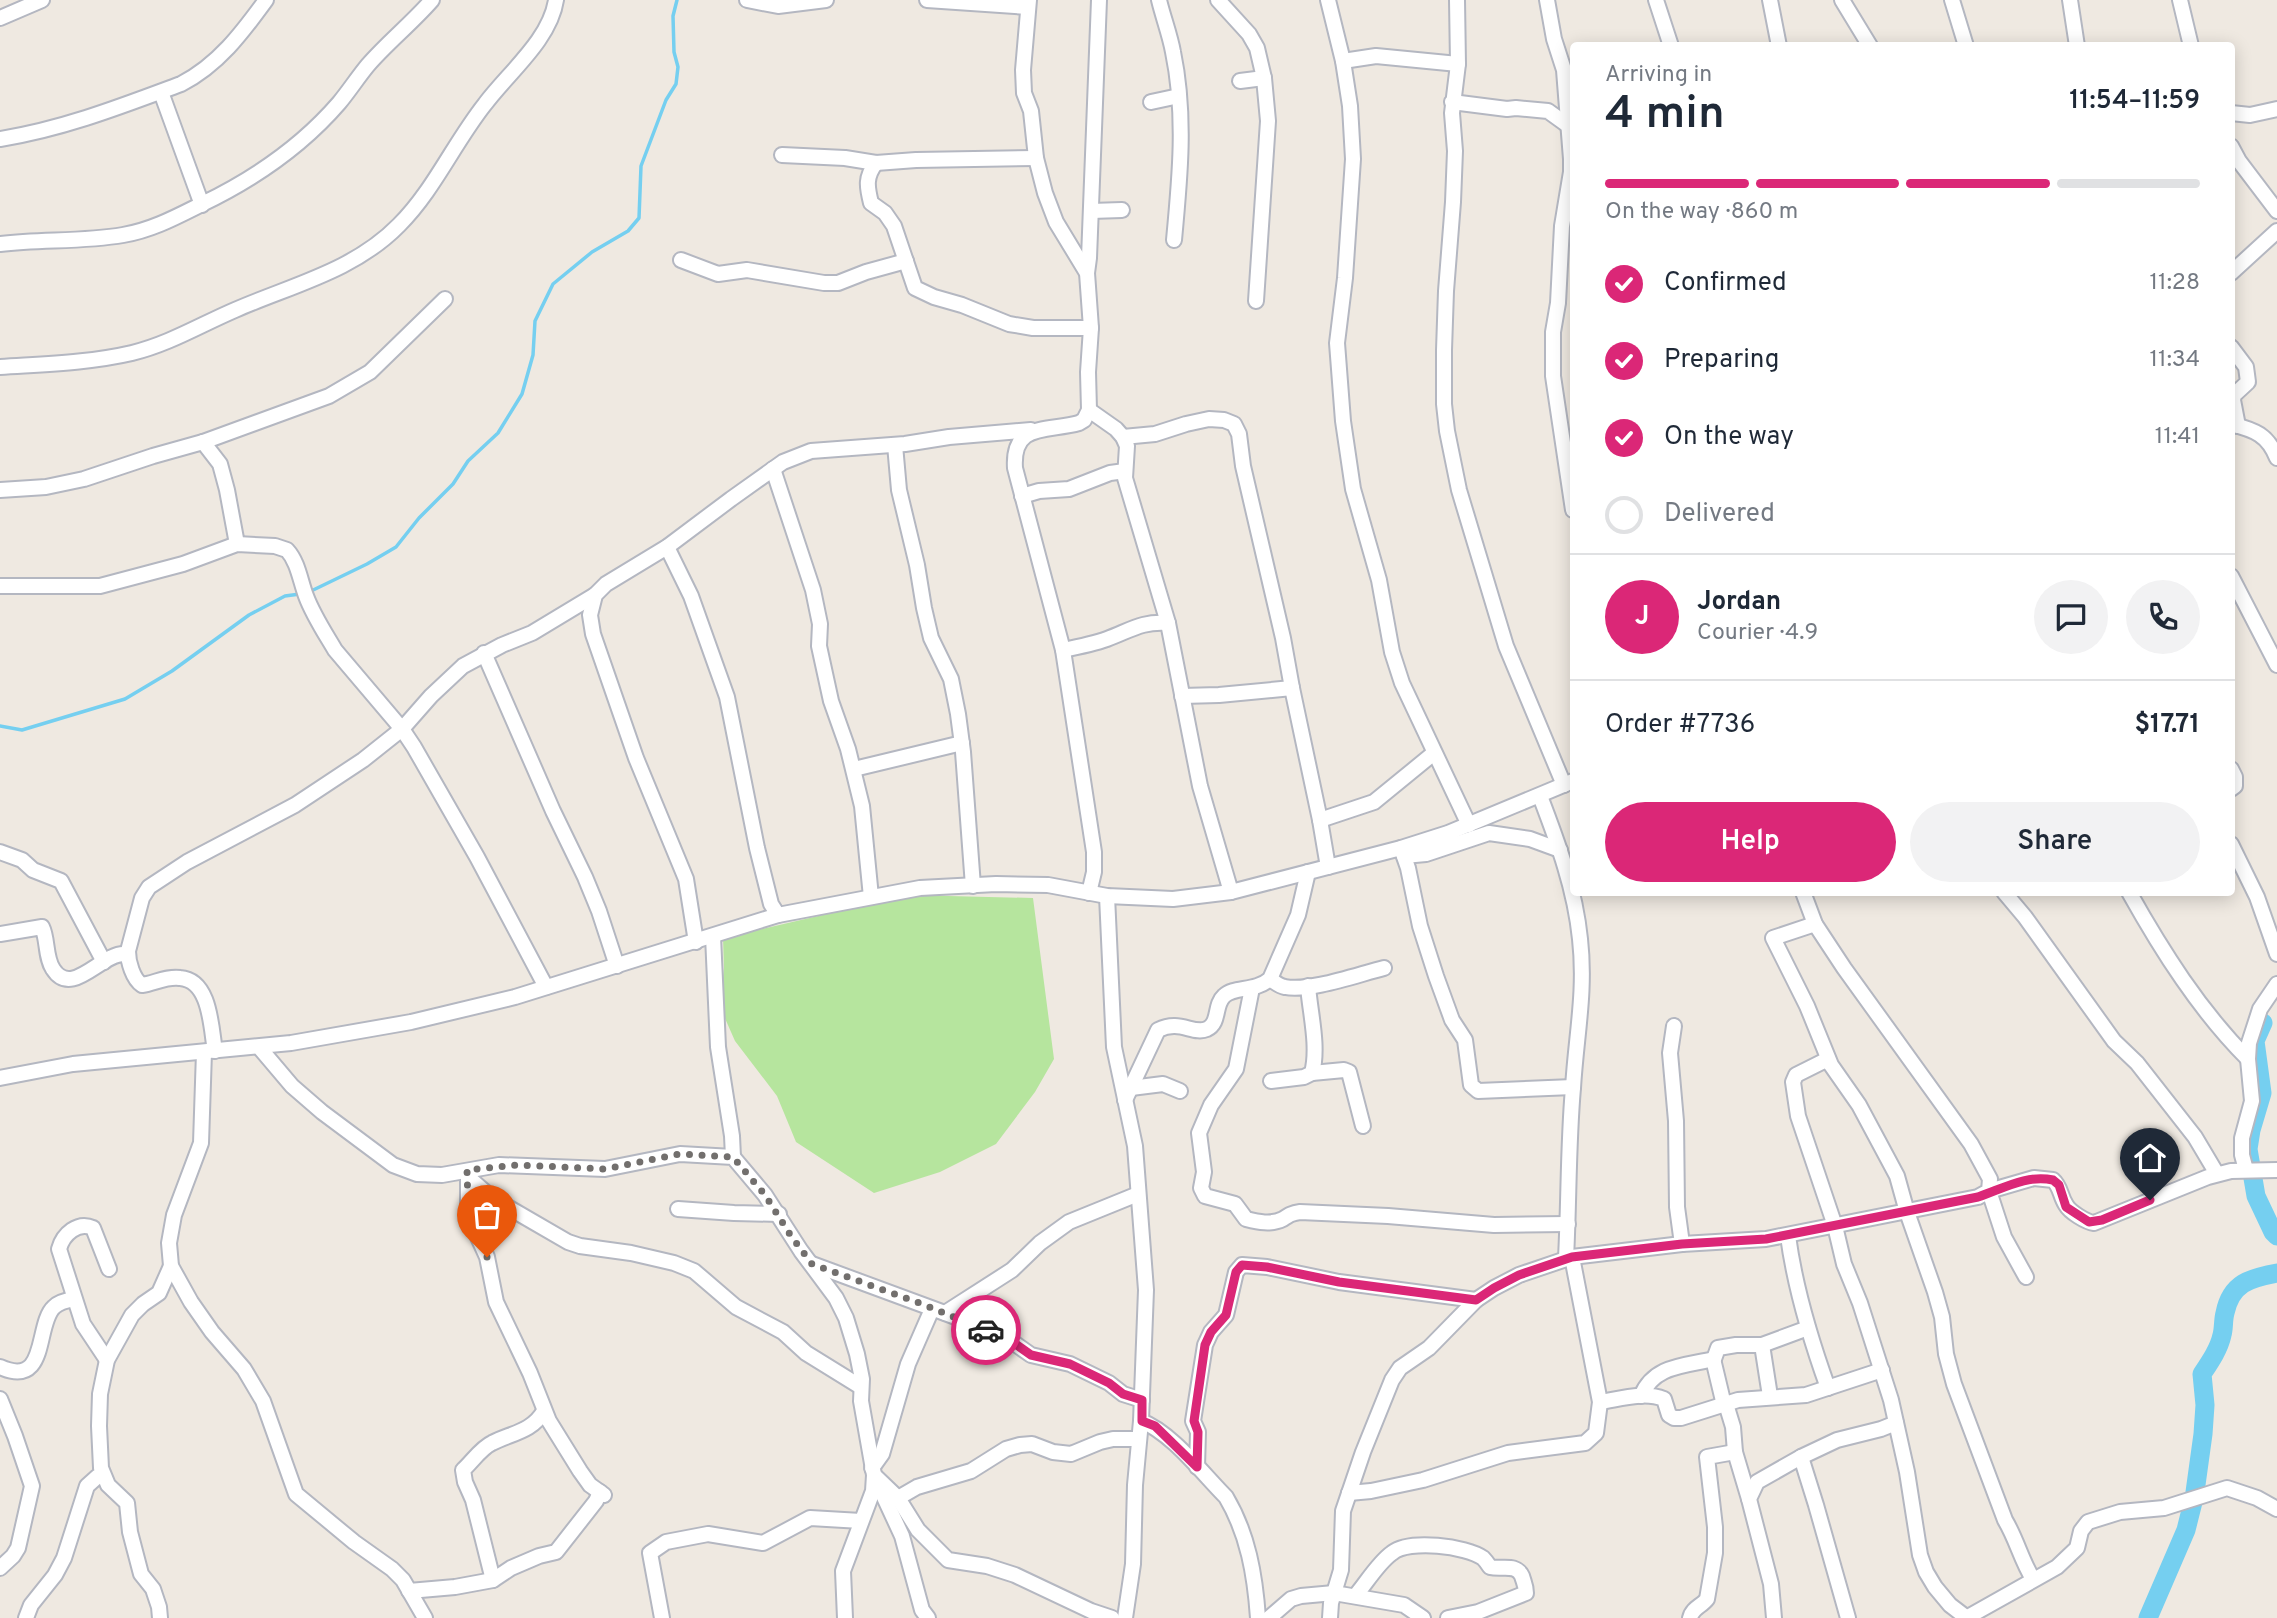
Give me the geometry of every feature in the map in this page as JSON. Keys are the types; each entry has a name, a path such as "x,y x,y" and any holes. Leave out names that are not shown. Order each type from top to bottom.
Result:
{"street":[{"path":"0,18 42,0"},
{"path":"0,139 59,127 181,85 209,68 235,41 266,0"},
{"path":"0,244 122,235 170,222 247,181 312,130 339,103 369,64 432,0"},
{"path":"0,367 78,362 146,349 177,338 235,310 302,285 363,253 401,223 428,189 485,103 515,70 549,23 556,0"},
{"path":"747,0 778,6 826,0"},
{"path":"928,0 1029,4 1023,70 1024,93 1031,111 1036,159 1056,222 1087,273"},
{"path":"425,1618 392,1569 354,1542 296,1494 263,1401 244,1369 212,1332 171,1266 169,1243 178,1201 201,1143 210,1052 205,1002 195,984 180,978 142,985 136,980 128,951 142,898 149,887 187,862 295,805 363,760 401,729 463,666 484,653 532,633 595,596 606,584 667,547 783,462 811,451 1036,430 1084,420 1089,410 1091,328 1087,273 1099,0"},
{"path":"1159,0 1173,52 1179,96 1182,160 1174,240"},
{"path":"1218,0 1249,34 1257,48 1264,78 1268,121 1256,301"},
{"path":"1328,0 1343,61 1350,106 1353,159 1345,278 1337,342 1343,421 1353,489 1379,580 1392,652 1402,684 1469,825"},
{"path":"0,1078 73,1064 291,1043 411,1022 475,1008 778,915 920,888 1048,885 1107,896 1173,899 1231,892 1328,867 1403,852 1569,783 1506,646 1485,570 1469,526 1451,456 1443,383 1455,151 1452,102 1458,64 1457,0"},
{"path":"1547,0 1554,39 1564,70 1570,162"},
{"path":"1656,0 1670,42"},
{"path":"1770,0 1778,42"},
{"path":"1842,0 1868,42"},
{"path":"1952,0 1965,42"},
{"path":"2070,0 2076,42"},
{"path":"2180,0 2189,42"},
{"path":"1343,61 1376,56 1458,64"},
{"path":"1240,81 1264,78"},
{"path":"161,92 202,205"},
{"path":"1151,102 1179,96"},
{"path":"1452,102 1548,111 1566,124"},
{"path":"2235,113 2250,115 2277,109"},
{"path":"2235,154 2277,211"},
{"path":"782,155 845,158 876,163 1036,159"},
{"path":"876,163 870,170 866,183 871,203 885,213 894,226 915,288 1009,324 1033,328 1091,328"},
{"path":"1570,178 1562,226 1558,303 1553,332 1553,376 1570,490"},
{"path":"1091,211 1122,211"},
{"path":"2235,269 2277,231"},
{"path":"681,260 718,274 747,270 824,284 838,283 905,261"},
{"path":"0,490 46,487 85,479 203,442 329,396 370,372 444,299"},
{"path":"2235,353 2248,372 2248,382 2235,394"},
{"path":"1089,410 1116,429 1127,446 1125,471 1168,623 1200,786 1231,892"},
{"path":"1123,437 1155,434 1209,419 1234,424 1242,447 1243,466 1283,638 1321,820 1328,867"},
{"path":"2235,425 2273,441 2277,458"},
{"path":"1036,430 1025,435 1017,444 1015,468 1063,650 1094,852 1094,872 1089,893"},
{"path":"203,442 220,464 237,544"},
{"path":"895,445 899,490 931,638 951,679 962,743 973,886"},
{"path":"773,469 813,590 820,624 819,646 831,701 862,806 870,897"},
{"path":"1021,496 1039,491 1069,489 1110,473 1125,471"},
{"path":"0,586 100,586 183,564 237,544 281,546 290,552 309,603 331,644 401,729 427,769 546,987"},
{"path":"667,547 691,596 727,697 757,848 771,904 778,915"},
{"path":"2235,593 2277,664"},
{"path":"595,596 590,615 593,634 636,758 686,879 696,942"},
{"path":"1063,650 1109,638 1148,622 1168,623"},
{"path":"484,653 585,877 617,966"},
{"path":"1182,696 1292,688"},
{"path":"853,769 962,743"},
{"path":"1321,820 1374,802 1434,753"},
{"path":"1541,796 1570,887"},
{"path":"1403,852 1426,854 1489,833 1530,839 1560,850"},
{"path":"0,852 22,860 33,870 61,881 104,962"},
{"path":"1403,852 1420,926 1436,976 1452,1020 1465,1040 1471,1085 1478,1091 1573,1087"},
{"path":"2235,852 2257,897 2277,954"},
{"path":"1128,1094 1158,1030 1178,1025 1200,1031 1209,1028 1215,1021 1220,998 1228,992 1262,986 1270,979 1298,915 1308,872"},
{"path":"1107,896 1114,1047 1128,1094 1135,1146 1146,1300 1133,1564 1125,1618"},
{"path":"1349,1493 1423,1480 1508,1453 1585,1443 1596,1433 1600,1402 1569,1258 1567,1224 1573,1087 1583,997 1576,909 1572,896"},
{"path":"1804,896 1815,924 1844,968 1971,1144 1990,1179 1989,1191 2004,1237 2026,1277"},
{"path":"2007,896 2114,1041 2137,1063 2195,1137 2217,1174"},
{"path":"2132,896 2190,989 2226,1037 2248,1059"},
{"path":"1815,924 1773,938 1807,1006 1828,1059 1877,1135 1898,1176 1907,1212 1942,1317 1946,1354 1954,1384 2005,1520 2016,1539 2022,1562 2033,1579"},
{"path":"0,934 42,927 51,966 66,979 79,977 120,953 128,958"},
{"path":"713,936 718,1047 733,1157 779,1214 791,1236 836,1298 846,1318 861,1370 873,1491 843,1571 845,1618"},
{"path":"1270,979 1282,986 1308,986 1384,968"},
{"path":"2246,1170 2242,1155 2242,1138 2252,1101 2248,1059 2253,1026 2260,1009 2277,984"},
{"path":"1308,986 1315,1063 1312,1073"},
{"path":"1252,988 1236,1069 1211,1105 1199,1133 1204,1172 1201,1188 1205,1196 1236,1204 1246,1220 1260,1223 1274,1222 1284,1219 1290,1213 1300,1212 1494,1225 1567,1224"},
{"path":"1674,1026 1670,1053 1676,1121 1677,1207 1682,1244"},
{"path":"259,1046 292,1086 340,1126 402,1170 442,1175 508,1165 605,1169 680,1154 733,1157"},
{"path":"1828,1059 1796,1075 1793,1082 1798,1116 1835,1226 1844,1264 1882,1370 1896,1423 1923,1563 1935,1587 1950,1605 1967,1618 2057,1567 2077,1548 2081,1531 2088,1522 2120,1512 2164,1508 2227,1488 2257,1498 2277,1509"},
{"path":"1271,1081 1304,1077 1312,1073 1344,1070 1349,1072 1363,1126"},
{"path":"1128,1094 1163,1084 1180,1091"},
{"path":"1330,1618 1341,1570 1342,1522 1349,1493 1392,1380 1400,1367 1429,1348 1476,1300 1512,1278 1569,1258 1682,1244 1742,1242 1787,1236 1978,1197 1989,1191 2034,1178 2053,1180 2059,1185 2066,1207 2094,1223 2217,1174 2277,1170"},
{"path":"468,1173 492,1198 568,1241 580,1246 631,1253 674,1263 694,1271 736,1307 783,1332 806,1353 861,1387"},
{"path":"409,1591 494,1580 511,1569 559,1550 602,1494 580,1471 544,1411 530,1373 496,1302 487,1257 472,1224 468,1206 468,1173"},
{"path":"873,1471 882,1454 908,1364 938,1311 1012,1270 1040,1243 1069,1222 1138,1194"},
{"path":"678,1209 779,1214"},
{"path":"107,1360 83,1324 60,1248 62,1239 83,1226 93,1228 109,1269"},
{"path":"1787,1236 1792,1268 1808,1328 1828,1388"},
{"path":"812,1264 990,1332 1014,1343 1031,1355 1070,1364 1109,1383 1123,1394 1142,1400"},
{"path":"1197,1467 1198,1432 1194,1421 1205,1345 1211,1332 1226,1315 1236,1272 1242,1265 1267,1267 1339,1282 1476,1300"},
{"path":"160,1618 153,1589 141,1574 130,1532 127,1503 108,1485 103,1476 99,1426 100,1394 107,1360 132,1315 159,1293 171,1266"},
{"path":"2,1373 32,1365 39,1353 48,1316 54,1306 74,1299"},
{"path":"1774,1618 1771,1584 1735,1452 1733,1427 1713,1359 1718,1348 1762,1345 1808,1328"},
{"path":"1762,1345 1770,1396"},
{"path":"1641,1396 1646,1383 1661,1371 1713,1359"},
{"path":"1600,1402 1641,1396 1664,1399 1669,1415 1682,1418 1738,1400 1770,1396 1792,1397 1882,1370"},
{"path":"0,1399 32,1486 18,1548 0,1567"},
{"path":"494,1580 463,1471 490,1443 528,1428 539,1420 544,1411"},
{"path":"1142,1421 1155,1426 1226,1497 1241,1528 1253,1567 1258,1618"},
{"path":"1749,1499 1757,1482 1801,1457 1837,1440 1896,1423"},
{"path":"898,1498 917,1486 971,1471 1006,1449 1020,1445 1032,1444 1053,1452 1071,1454 1113,1439 1139,1439"},
{"path":"1690,1618 1695,1608 1707,1598 1715,1553 1715,1527 1707,1457 1735,1452"},
{"path":"1801,1457 1847,1618"},
{"path":"873,1471 898,1498 918,1530 948,1560 987,1566 1016,1575 1091,1611 1112,1618"},
{"path":"873,1471 902,1536 922,1610 928,1618"},
{"path":"26,1618 31,1605 55,1575 64,1558 87,1486 97,1477 103,1476"},
{"path":"662,1618 650,1553 666,1542 708,1534 763,1543 810,1518 861,1521"},
{"path":"1356,1595 1387,1558 1402,1547 1433,1545 1454,1548 1483,1558 1490,1567 1512,1567 1519,1570 1526,1593 1478,1612 1448,1618"},
{"path":"1269,1618 1291,1599 1301,1595 1334,1593 1404,1605 1423,1618"}],"green space":[{"path":"909,895 1033,898 1054,1059 1035,1092 996,1144 940,1172 874,1193 796,1142 777,1096 735,1041 720,1007 724,968 723,938"}],"waterway":[{"path":"307,593 396,547 419,518 453,484 468,461 498,433 522,394 533,355 535,321 553,284 592,252 628,231 639,218 641,166 666,100 676,84 678,67 674,52 673,16 677,0"},
{"path":"0,726 22,730 125,699 172,671 249,615 285,596 300,594"},
{"path":"2263,1023 2255,1041 2262,1093 2248,1149 2256,1196 2277,1236"},
{"path":"2195,1492 2205,1405 2202,1374 2221,1340 2228,1303 2237,1288 2243,1284 2277,1273"},
{"path":"2148,1618 2186,1530 2193,1502"}],"way so far":[{"path":"487,1257 472,1224 468,1206 467,1170 499,1165 605,1169 680,1154 733,1157 765,1195 812,1264 986,1330"}],"route":[{"path":"986,1330 1014,1343 1031,1355 1070,1364 1109,1383 1123,1394 1142,1400 1142,1421 1155,1426 1197,1467 1198,1432 1194,1421 1205,1345 1207,1337 1226,1315 1236,1272 1242,1265 1267,1267 1339,1282 1476,1300 1519,1275 1566,1258 1682,1244 1742,1242 1787,1236 1978,1197 1989,1191 2034,1178 2053,1180 2059,1185 2066,1207 2094,1223 2150,1200"}]}
